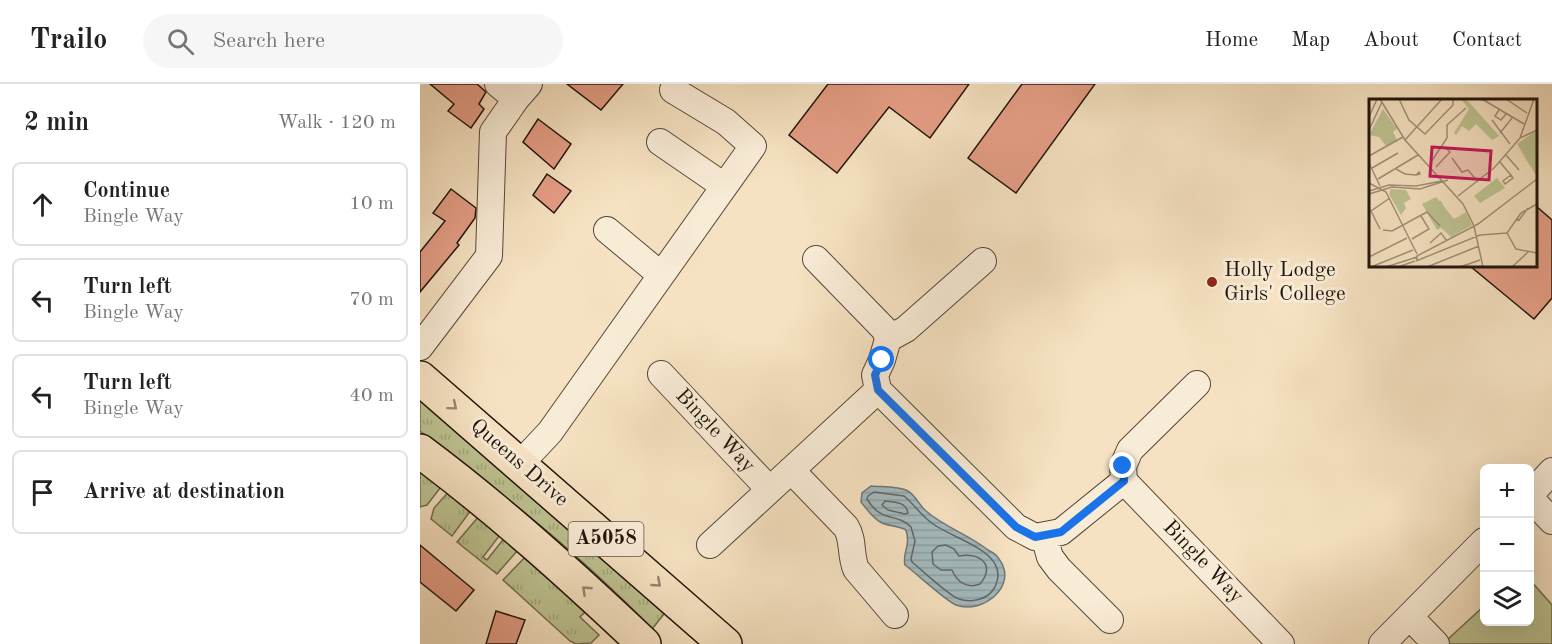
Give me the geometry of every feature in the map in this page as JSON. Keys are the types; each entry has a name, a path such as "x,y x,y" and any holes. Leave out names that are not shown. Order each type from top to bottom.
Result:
{"highway":[{"name":"Queens Drive","path":"420,378 725,644"},
{"name":"A5058","path":"420,451 471,490 552,558 637,641"}],"street":[{"path":"420,347 489,256 493,132 514,89"},
{"path":"520,464 550,432 753,146 726,122 674,90"},
{"path":"660,142 724,186"},
{"path":"607,230 661,275"},
{"path":"816,259 876,318 885,330 888,339 875,375 878,390 1016,527 1035,537 1061,532 1124,481 1123,466 1130,450 1197,384"},
{"path":"888,339 906,329 983,261"},
{"name":"Bingle Way","path":"661,374 769,489"},
{"name":"Bingle Way","path":"710,545 878,390"},
{"path":"791,470 846,527 852,536 853,561 856,569 895,615"},
{"path":"1534,491 1552,471"},
{"name":"Bingle Way","path":"1124,481 1281,644"},
{"path":"1534,501 1552,521"},
{"path":"1044,536 1050,557 1110,620"},
{"path":"1382,644 1480,546"},
{"path":"1410,617 1436,644"}],"green space":[{"path":"420,397 668,609 652,629 597,575 540,525 420,431"},
{"path":"420,465 444,483 427,505 420,507"},
{"path":"452,488 474,506 452,536 431,519 434,508"},
{"path":"480,515 503,531 483,557 487,560 506,536 518,550 497,574 457,542"},
{"path":"529,553 589,608 580,617 599,635 591,643 576,644 570,641 503,580"},
{"path":"1534,585 1552,605 1552,644 1449,644 1446,641 1480,610 1480,626 1534,626"}],"water":[{"path":"871,486 895,487 908,491 933,517 996,555 1004,569 1005,579 995,596 977,606 956,605 905,565 908,541 906,530 879,521 861,502 862,493"}],"building":[{"path":"430,84 477,84 486,92 479,104 484,109 471,128 448,111 454,104"},
{"path":"567,84 623,84 601,110"},
{"path":"828,84 969,84 930,138 889,107 837,173 789,135"},
{"path":"1022,84 1095,84 1016,193 968,158"},
{"path":"538,119 571,144 554,169 523,142"},
{"path":"547,174 571,191 554,213 533,195"},
{"path":"451,189 476,208 475,218 457,243 459,245 420,292 420,252 445,221 433,213"},
{"path":"1537,207 1552,220 1552,298 1534,319 1471,267 1537,267"},
{"path":"420,545 474,590 456,611 420,582"},
{"path":"496,611 525,620 516,644 486,644"}],"place":[{"name":"Holly Lodge Girls' College","path":"1212,282"}],"route":[{"path":"882,360 875,375 878,390 1016,527 1035,537 1061,532 1124,481 1123,466"}]}
